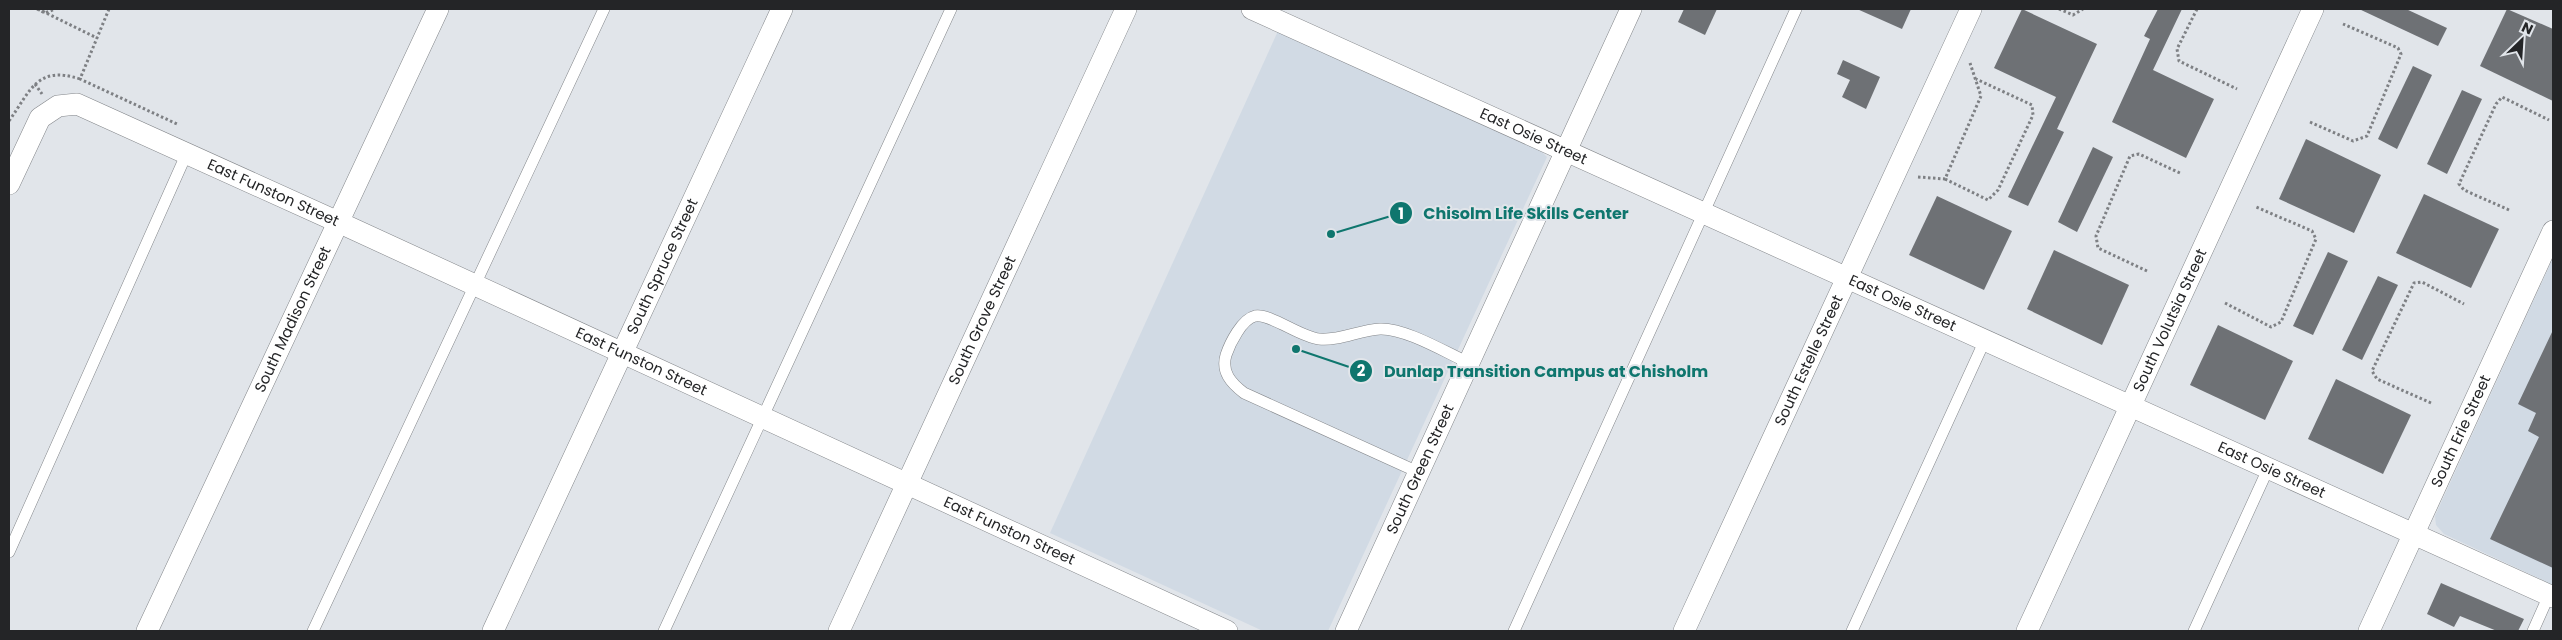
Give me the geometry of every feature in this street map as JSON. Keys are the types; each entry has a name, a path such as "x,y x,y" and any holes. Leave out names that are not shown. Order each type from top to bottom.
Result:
{"street":[{"name":"South Madison Street","path":"147,631 438,9"},
{"name":"South Spruce Street","path":"493,631 782,9"},
{"name":"South Grove Street","path":"839,631 1126,9"},
{"name":"East Osie Street","path":"1252,9 1282,15 1567,150 2551,596"},
{"name":"South Green Street","path":"1346,631 1631,9"},
{"name":"South Estelle Street","path":"1684,631 1971,9"},
{"name":"South Volutsia Street","path":"2028,631 2313,9"},
{"name":"East Funston Street","path":"9,184 40,118 58,106 77,104 1227,631"},
{"name":"South Erie Street","path":"2369,631 2553,230"}],"lane":[{"path":"313,631 604,9"},
{"path":"664,631 950,9"},
{"path":"1514,631 1796,9"},
{"path":"9,552 186,155"},
{"path":"1418,472 1244,393 1232,384 1226,375 1224,364 1226,354 1243,324 1253,316 1261,316 1298,333 1319,339 1338,338 1380,329 1395,331 1469,363"},
{"path":"1852,631 1985,340"},
{"path":"2194,631 2268,469"},
{"path":"2533,631 2551,596"}],"path":[{"path":"38,9 45,13 56,9"},
{"path":"38,9 97,38"},
{"path":"80,78 109,9"},
{"path":"2059,9 2073,15 2083,9"},
{"path":"2197,9 2177,49 2179,61 2237,89"},
{"path":"2310,122 2353,141 2367,136 2401,54 2398,48 2343,24"},
{"path":"1945,179 1982,96 1970,63"},
{"path":"9,121 35,84 46,76 64,73 80,78 177,124"},
{"path":"1918,177 1945,179 1988,200 1998,190 2033,115 2032,105 1976,79"},
{"path":"2509,210 2464,190 2459,184 2496,104 2502,97 2549,120"},
{"path":"2147,271 2098,248 2096,236 2130,156 2139,154 2182,174"},
{"path":"2225,303 2271,327 2281,322 2316,239 2312,231 2256,207"},
{"path":"2431,403 2378,379 2372,371 2414,283 2422,282 2464,304"}],"shaded area":[{"path":"1278,31 1541,151 1547,157 1328,631 1263,631 1050,533"},
{"path":"2553,258 2553,585 2444,534 2436,525 2435,516"}],"building":[{"path":"1684,9 1717,9 1705,35 1678,22"},
{"path":"1857,9 1911,9 1902,29"},
{"path":"2022,9 2097,44 2057,129 2064,132 2028,206 2008,197 2056,97 1994,68"},
{"path":"2158,9 2182,9 2153,70 2214,99 2186,158 2112,122 2150,39 2144,36"},
{"path":"2359,9 2406,9 2447,28 2438,46"},
{"path":"2507,9 2553,29 2553,101 2480,66"},
{"path":"1843,60 1880,77 1866,109 1842,97 1850,80 1837,74"},
{"path":"2413,66 2432,75 2397,149 2378,139"},
{"path":"2462,90 2482,99 2447,174 2427,164"},
{"path":"2306,139 2381,175 2354,233 2279,199"},
{"path":"2093,147 2113,157 2077,232 2058,222"},
{"path":"2424,194 2499,229 2471,288 2396,253"},
{"path":"1937,196 2012,231 1984,290 1909,255"},
{"path":"2054,250 2129,285 2102,345 2027,309"},
{"path":"2328,252 2348,261 2313,335 2293,326"},
{"path":"2378,276 2398,285 2362,360 2342,350"},
{"path":"2218,325 2293,361 2265,420 2190,385"},
{"path":"2553,330 2553,568 2490,539 2539,437 2528,431 2536,413 2518,404"},
{"path":"2336,379 2411,415 2383,474 2308,439"},
{"path":"2441,583 2524,619 2518,631 2497,631 2460,616 2454,627 2427,614"}],"place":[{"name":"Chisolm Life Skills Center","path":"1331,234"},
{"name":"Dunlap Transition Campus at Chisholm","path":"1296,349"}]}
